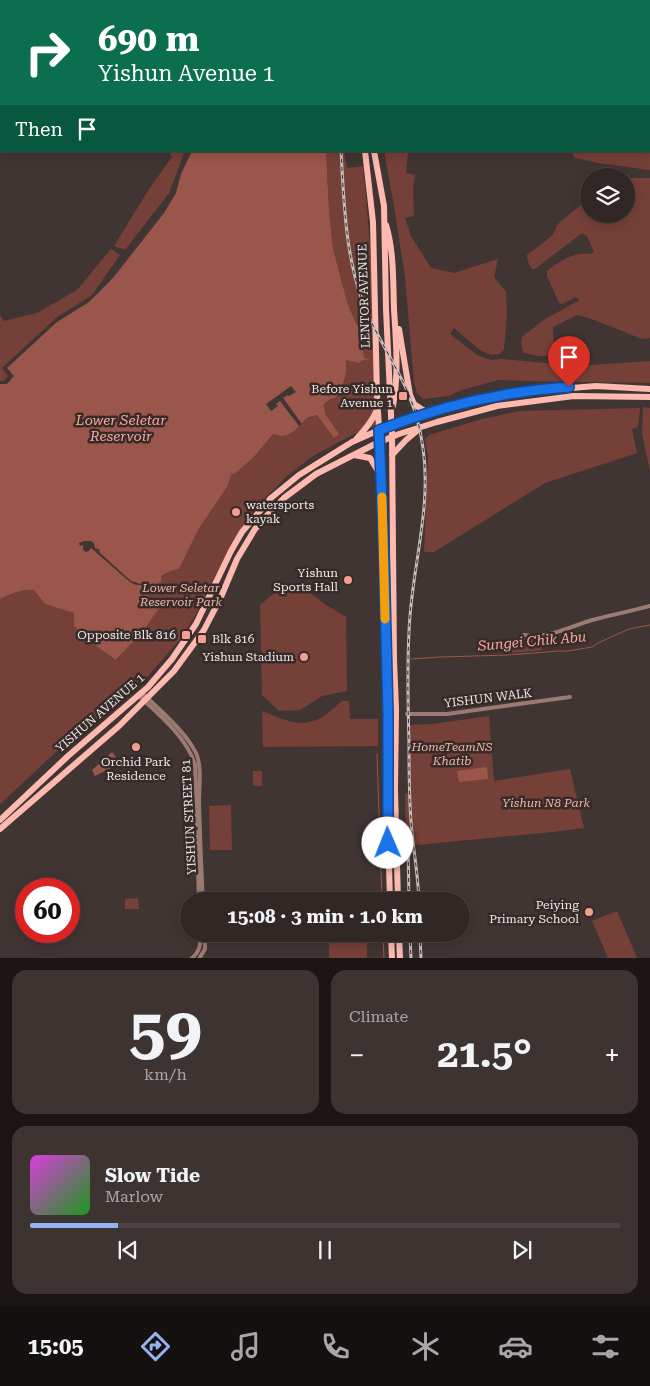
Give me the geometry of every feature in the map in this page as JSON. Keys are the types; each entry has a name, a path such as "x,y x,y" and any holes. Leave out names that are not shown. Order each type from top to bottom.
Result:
{"main road":[{"name":"LENTOR AVENUE","path":"365,152 373,222 377,408 382,476 388,714 390,892"},
{"name":"LENTOR AVENUE","path":"374,152 384,206 392,425 398,892"},
{"path":"384,217 390,238 394,298 396,389 391,414"},
{"path":"394,298 410,395 414,404 428,414"},
{"name":"YISHUN AVENUE 1","path":"0,820 55,767 141,694 172,659 196,624 242,532 271,498 299,475 352,442 379,430 428,414 490,398 522,392 596,386 650,389"},
{"name":"YISHUN AVENUE 1","path":"0,830 82,759 146,700 180,665 204,630 221,597 237,559 256,529 284,498 309,479 332,464 392,436 497,406 574,396 650,397"},
{"path":"352,442 366,428 377,408"},
{"path":"392,455 420,427"},
{"path":"353,454 370,458 382,476"},
{"path":"299,475 309,472 309,479"},
{"path":"68,756 74,763 82,759"},
{"path":"55,767 62,764 68,766 70,770"},
{"path":"388,843 392,849 396,847 396,843"},
{"path":"391,942 392,958"},
{"path":"399,942 400,958"}],"street":[{"path":"524,635 538,636 565,630 615,614 650,606"},
{"name":"YISHUN STREET 81","path":"141,694 187,746 193,757 199,892"},
{"name":"YISHUN WALK","path":"407,714 447,714 570,697"},
{"name":"YISHUN STREET 81","path":"146,700 181,732 197,755 203,892"},
{"path":"191,958 199,951 201,942"},
{"path":"199,958 205,949 205,942"}],"green space":[{"path":"169,152 185,152 169,193 125,250 114,246 149,189 172,157"},
{"name":"Lower Seletar Reservoir Park","path":"326,152 344,152 347,168 363,166 373,295 377,425 356,433 313,456 288,475 257,506 240,532 201,606 181,638 143,682 56,752 0,804 0,599 17,592 34,590 45,604 74,613 74,626 91,642 117,660 158,606 151,600 148,592 160,583 161,576 179,569 198,530 227,487 232,473 253,458 273,433 289,433 311,417 325,414 324,404 330,399 336,398 343,384 346,359 361,361 371,359 364,358 362,336 348,305 333,249"},
{"path":"384,152 407,152 406,173 415,175 413,188 414,216 405,218 411,236 431,268 454,273 498,259 494,277 506,292 507,316 504,349 500,354 491,355 480,350 454,328 450,334 477,355 491,360 503,359 576,366 650,361 650,383 498,380 459,391 449,396 423,399 417,393 414,382 405,277"},
{"path":"571,152 650,152 650,170 598,163 575,158"},
{"path":"635,178 650,178 650,338 642,339 577,315 553,327 553,346 549,354 540,356 523,353 522,337 545,319 580,300 576,297 562,304 559,303 547,276 547,271 570,256 594,252 587,236 582,233 535,269 532,269 527,255 552,236 558,224 580,206 580,223 635,223"},
{"path":"111,249 120,255 92,295 56,318 2,368 8,376 4,381 0,381 0,315 4,321 37,313 77,290"},
{"path":"643,407 650,408 650,471 642,434"},
{"path":"640,408 638,427 632,429 637,453 545,483 434,552 424,552 428,457 425,439 429,435 482,419 519,411"},
{"name":"Yishun Stadium","path":"281,587 302,587 346,617 347,691 322,696 300,710 279,711 262,695 260,605"},
{"path":"522,637 528,639 540,638 542,650 512,653 505,648"},
{"path":"342,701 349,701 350,719 378,719 378,746 263,747 262,711 294,722 310,722 327,714"},
{"name":"Yishun N8 Park","path":"489,716 494,781 570,769 584,828 406,846 405,794 409,793 410,783 409,725 432,724"},
{"path":"253,771 262,771 262,786 253,786"},
{"path":"231,805 232,850 210,850 209,806"},
{"path":"138,898 139,909 125,909 125,899"},
{"path":"617,911 637,958 608,958 592,921"},
{"path":"329,942 367,942 367,958 329,958"}],"water":[{"name":"Lower Seletar Reservoir","path":"192,152 326,152 333,249 348,305 362,336 364,358 371,359 359,363 346,360 346,370 341,389 336,398 330,399 324,404 325,414 339,434 334,438 317,415 309,417 290,434 281,436 273,434 253,458 234,474 232,473 227,487 198,530 179,569 161,576 161,582 148,593 149,598 159,608 146,627 116,660 91,642 74,626 74,613 45,604 34,590 17,592 0,599 0,384 7,384 14,376 7,368 57,322 89,302 113,278 164,213 176,193 181,174"},
{"path":"112,752 116,757 113,762 115,765 95,776 92,770"},
{"path":"487,767 488,779 459,782 457,771"}],"pier":[{"path":"291,386 296,392 283,398 302,424 299,426 280,401 276,404 278,406 271,411 266,404"},
{"path":"84,541 94,543 95,548 100,550 99,552 131,581 150,587 151,591 148,592 143,585 136,585 130,582 91,548 86,552 83,550 83,545 80,546 79,543"}],"waterway":[{"name":"Sungei Chik Abu","path":"411,659 568,651 592,647 629,629 650,625"},
{"path":"377,754 382,892"},
{"path":"383,942 384,958"}],"railway":[{"path":"341,152 346,226 356,282 371,322 408,393 416,416 423,448 425,494 413,586 408,646 410,802 419,892"},
{"path":"408,846 409,892"},
{"path":"410,942 411,958"},
{"path":"420,942 421,958"}],"slow traffic":[{"path":"382,497 385,619"}],"place":[{"name":"Before Yishun Avenue 1","path":"403,396"},
{"name":"watersports kayak","path":"236,512"},
{"name":"Yishun Sports Hall","path":"348,580"},
{"name":"Opposite Blk 816","path":"186,635"},
{"name":"Blk 816","path":"202,639"},
{"name":"Yishun Stadium","path":"304,657"},
{"name":"Orchid Park Residence","path":"136,747"},
{"name":"Peiying Primary School","path":"589,912"}],"route":[{"path":"388,843 388,714 382,476 379,430 411,418 490,398 522,392 569,387"}],"park label":[{"name":"HomeTeamNS Khatib","path":"452,754"}]}
